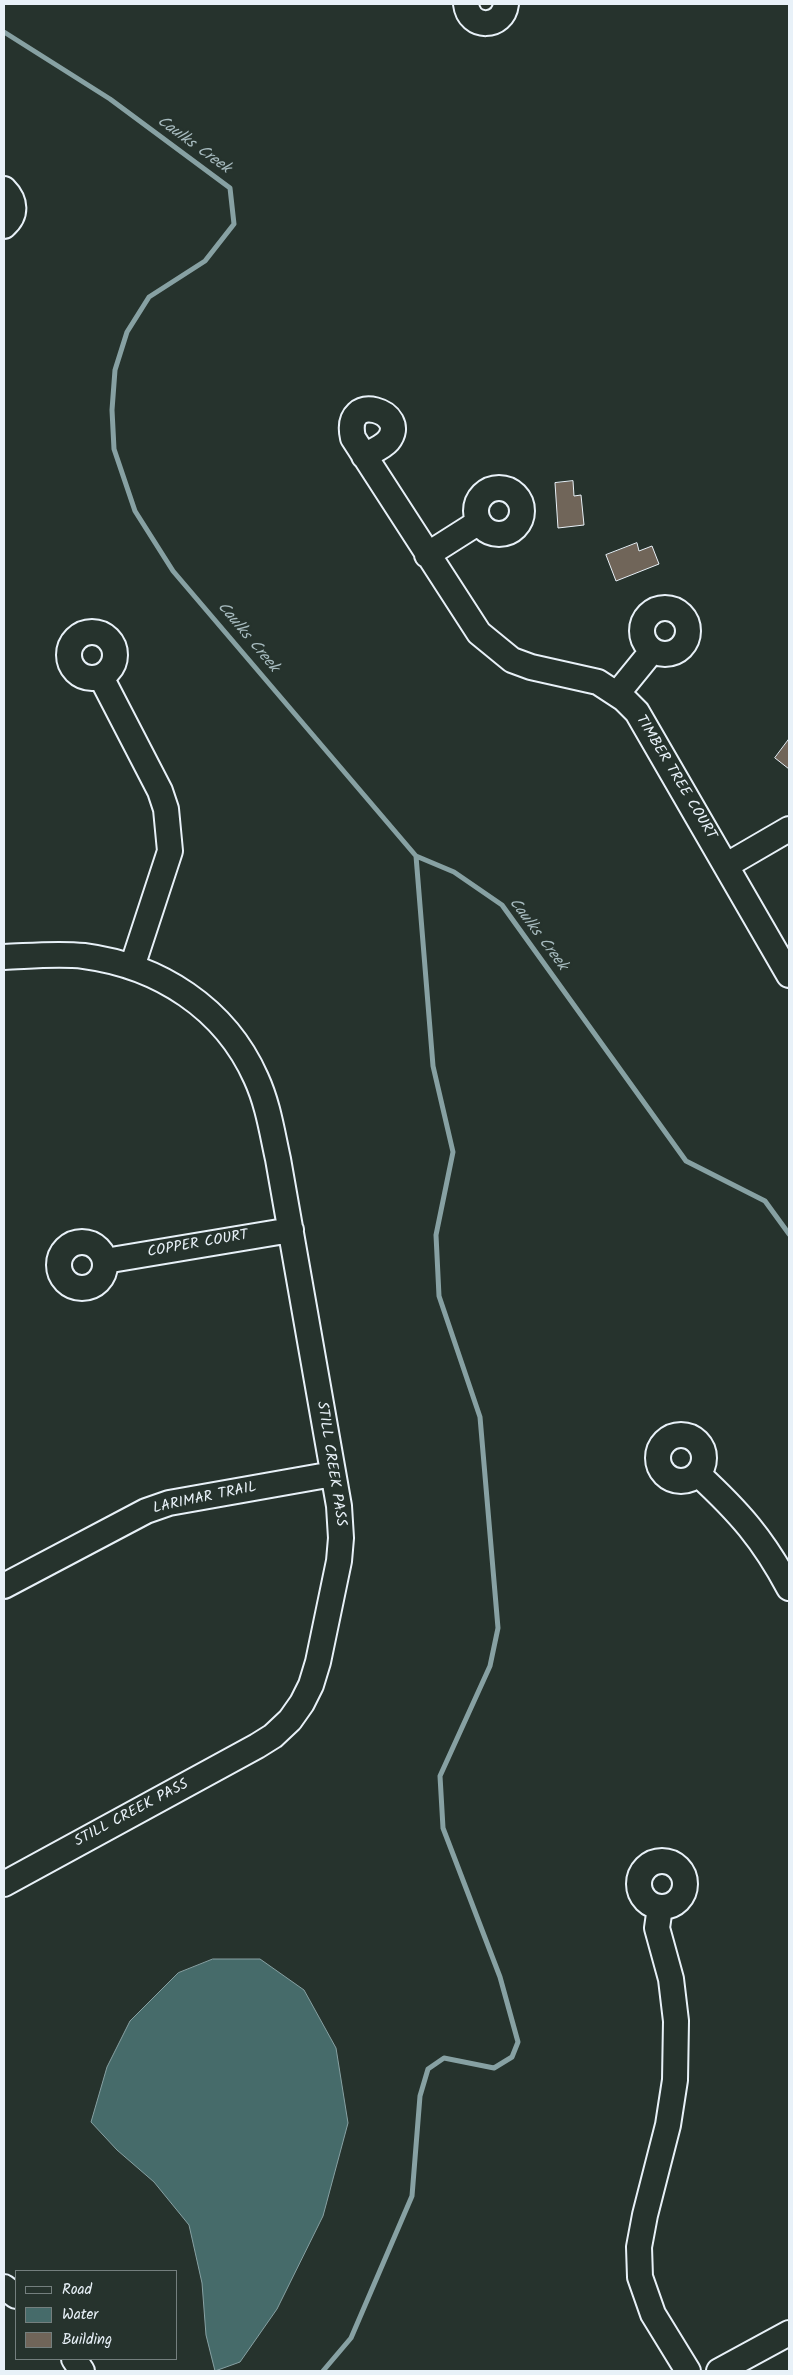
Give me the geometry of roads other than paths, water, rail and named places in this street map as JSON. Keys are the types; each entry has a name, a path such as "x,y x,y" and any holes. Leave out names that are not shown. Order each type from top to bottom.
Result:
{"street":[{"path":"466,4 469,15 474,20 488,24 500,18 504,13 506,4"},
{"path":"4,189 12,199 14,211 12,219 4,226"},
{"name":"TIMBER TREE COURT","path":"364,456 478,634 512,660 598,682 617,694 636,712 727,865 789,975"},
{"path":"427,555 478,522"},
{"path":"617,694 652,651"},
{"path":"101,677 160,791 166,809 169,832 170,851 132,967"},
{"path":"727,865 789,829"},
{"name":"STILL CREEK PASS","path":"4,957 82,956 132,967 155,975 198,1001 232,1037 247,1059 266,1106 291,1230 339,1506 341,1538 339,1561 318,1662 302,1703 290,1720 273,1736 257,1746 4,1884"},
{"name":"COPPER COURT","path":"105,1261 291,1230"},
{"name":"LARIMAR TRAIL","path":"4,1586 146,1511 170,1503 333,1474"},
{"path":"699,1474 749,1523 767,1548 789,1588"},
{"path":"660,1907 657,1928 671,1979 676,2021 675,2080 668,2125 645,2214 640,2247 640,2277 654,2314 688,2371"},
{"path":"4,2287 15,2295"},
{"path":"719,2371 789,2333"},
{"path":"75,2360 82,2371"}],"water":[{"path":"213,1959 260,1959 304,1990 336,2048 348,2123 323,2216 277,2309 240,2362 215,2371 206,2335 202,2283 189,2225 154,2182 117,2150 91,2122 107,2067 130,2021 178,1973"}],"waterway":[{"name":"Caulks Creek","path":"4,32 110,99 230,188 234,224 205,261 149,297 127,332 115,370 112,410 114,449 135,511 173,571 416,856 454,872 502,905 686,1161 765,1201 789,1234"},
{"path":"323,2371 351,2338 412,2196 420,2096 428,2069 444,2058 494,2068 512,2057 518,2042 500,1977 443,1828 440,1776 490,1666 498,1628 480,1417 439,1296 436,1235 453,1152 433,1066 416,856"}]}
